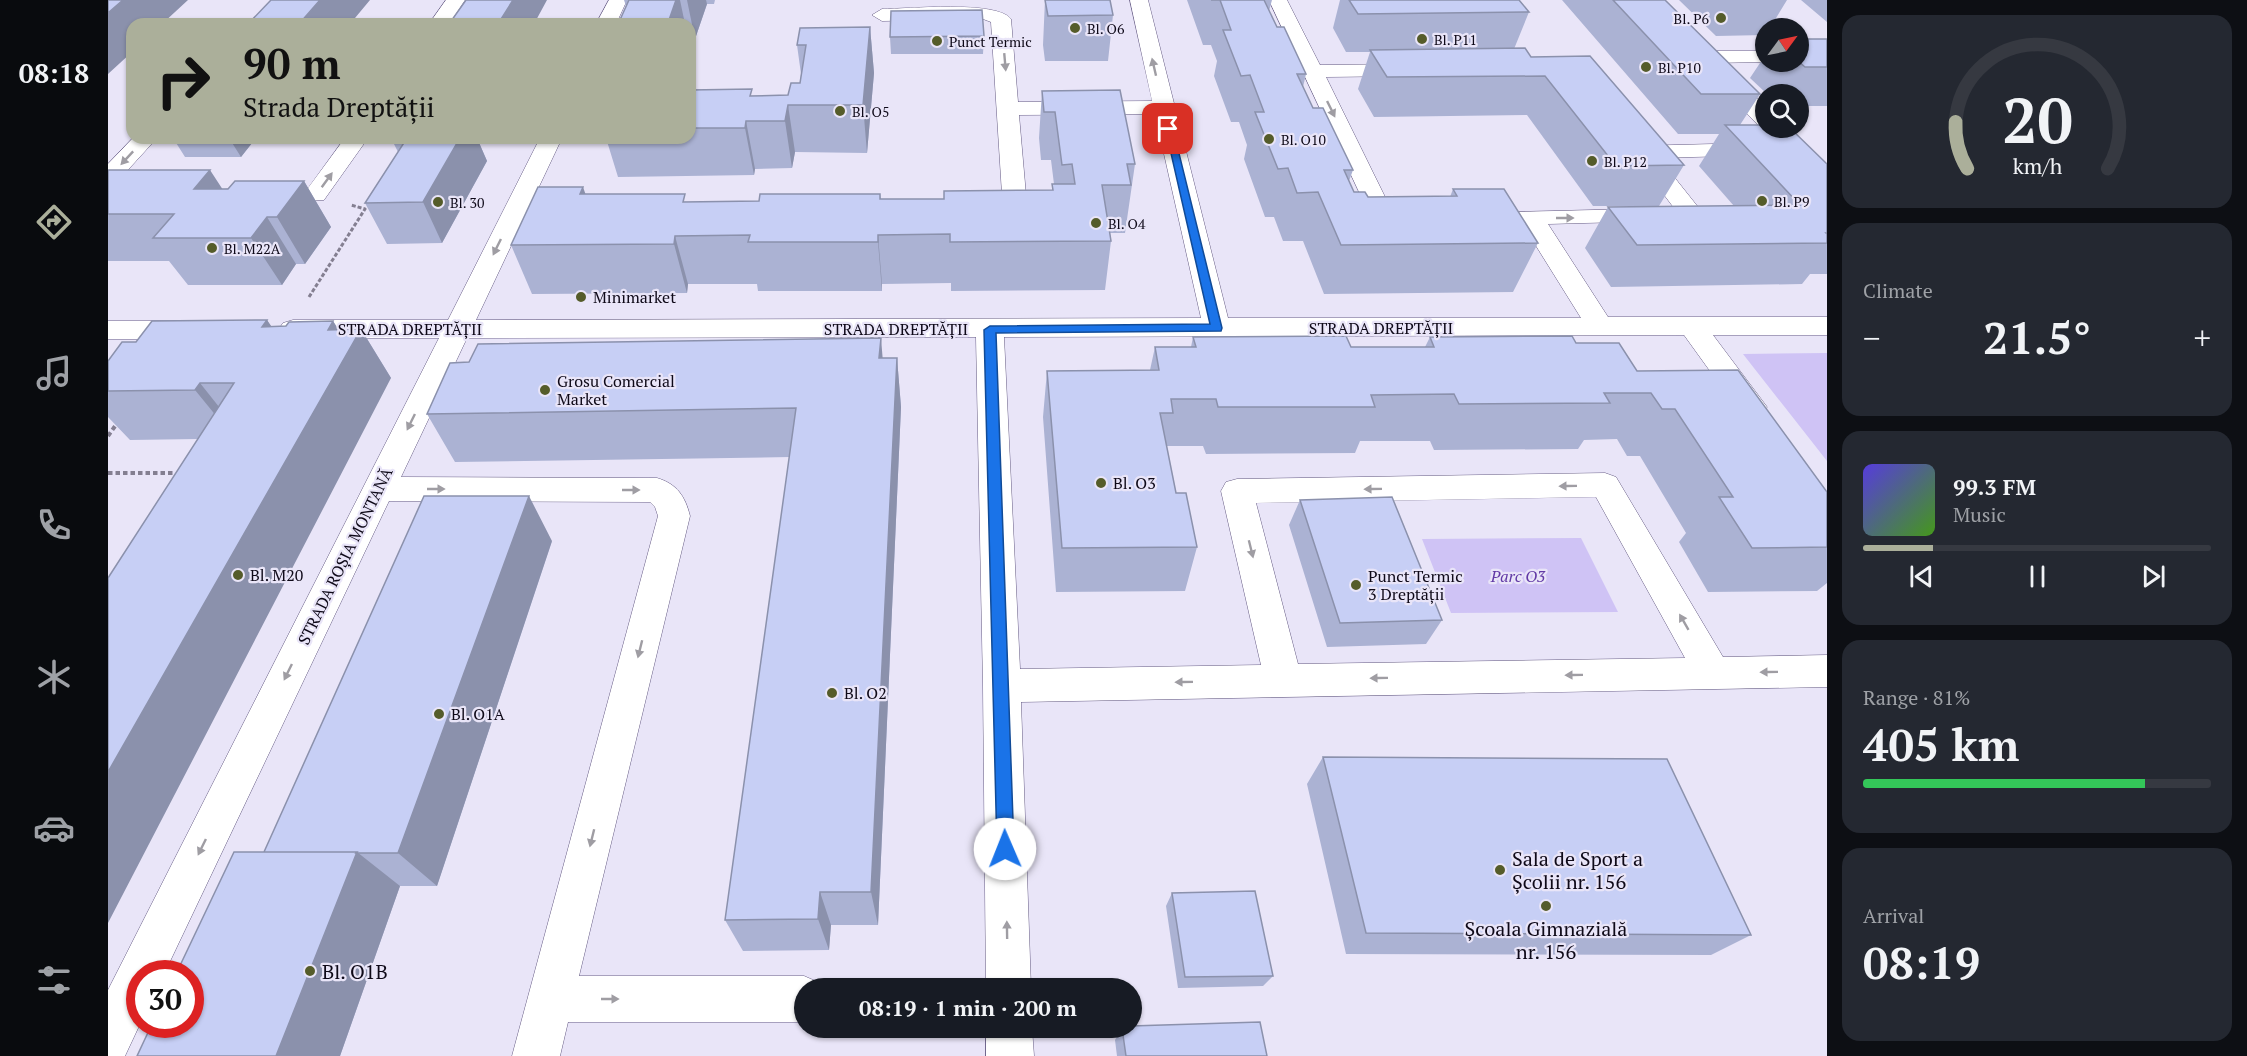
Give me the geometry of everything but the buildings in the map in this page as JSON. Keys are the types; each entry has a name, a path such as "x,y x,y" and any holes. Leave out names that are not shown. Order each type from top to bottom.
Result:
{"street":[{"path":"443,18 456,0"},
{"path":"609,18 618,0"},
{"path":"1138,0 1217,328"},
{"path":"1278,0 1379,209 1385,215 1395,218 1531,218 1686,215 1690,212 1627,133"},
{"path":"882,15 985,14 1001,19 1014,195 1009,202 999,205 954,205"},
{"path":"1689,41 1755,112"},
{"path":"1704,57 1755,57"},
{"path":"1312,71 1432,70"},
{"path":"1009,109 1163,107"},
{"path":"1642,151 1755,136"},
{"path":"112,192 142,144"},
{"path":"246,196 315,195 353,144"},
{"name":"STRADA ROȘIA MONTANĂ","path":"147,960 457,329 529,207 549,144"},
{"path":"1531,218 1601,328"},
{"name":"STRADA DREPTĂȚII","path":"278,329 990,330 1827,326"},
{"path":"1692,327 1770,431"},
{"path":"108,330 219,329"},
{"path":"990,330 1002,686 1008,978"},
{"path":"1283,680 1237,491 1605,485 1713,673"},
{"path":"378,489 657,490 670,501 674,516 536,1056"},
{"path":"1002,686 1827,670"},
{"path":"551,999 794,999"},
{"name":"STRADA ROȘIA MONTANĂ","path":"108,1039 126,1002"},
{"path":"1009,1038 1010,1056"}],"path":[{"path":"278,329 365,209 315,195"},
{"path":"108,436 122,416"},
{"path":"108,473 175,472"}],"green space":[{"path":"1827,353 1827,461 1743,354"},
{"name":"Parc O3","path":"1581,538 1618,612 1451,613 1422,539"}],"place":[{"name":"Bl. P6","path":"1721,18"},
{"name":"Bl. O6","path":"1075,28"},
{"name":"Bl. P11","path":"1422,39"},
{"name":"Punct Termic","path":"937,41"},
{"name":"Bl. P10","path":"1646,67"},
{"name":"Bl. O5","path":"840,111"},
{"name":"Bl. O10","path":"1269,139"},
{"name":"Bl. P12","path":"1592,161"},
{"name":"Bl. P9","path":"1762,201"},
{"name":"Bl. 30","path":"438,202"},
{"name":"Bl. O4","path":"1096,223"},
{"name":"Bl. M22A","path":"212,248"},
{"name":"Minimarket","path":"581,297"},
{"name":"Grosu Comercial Market","path":"545,390"},
{"name":"Bl. O3","path":"1101,483"},
{"name":"Bl. M20","path":"238,575"},
{"name":"Punct Termic 3 Dreptății","path":"1356,585"},
{"name":"Bl. O2","path":"832,693"},
{"name":"Bl. O1A","path":"439,714"},
{"name":"Sala de Sport a Școlii nr. 156","path":"1500,870"},
{"name":"Școala Gimnazială nr. 156","path":"1546,906"},
{"name":"Bl. O1B","path":"310,971"}],"route":[{"path":"1005,849 990,330 1217,328 1168,129"}]}
